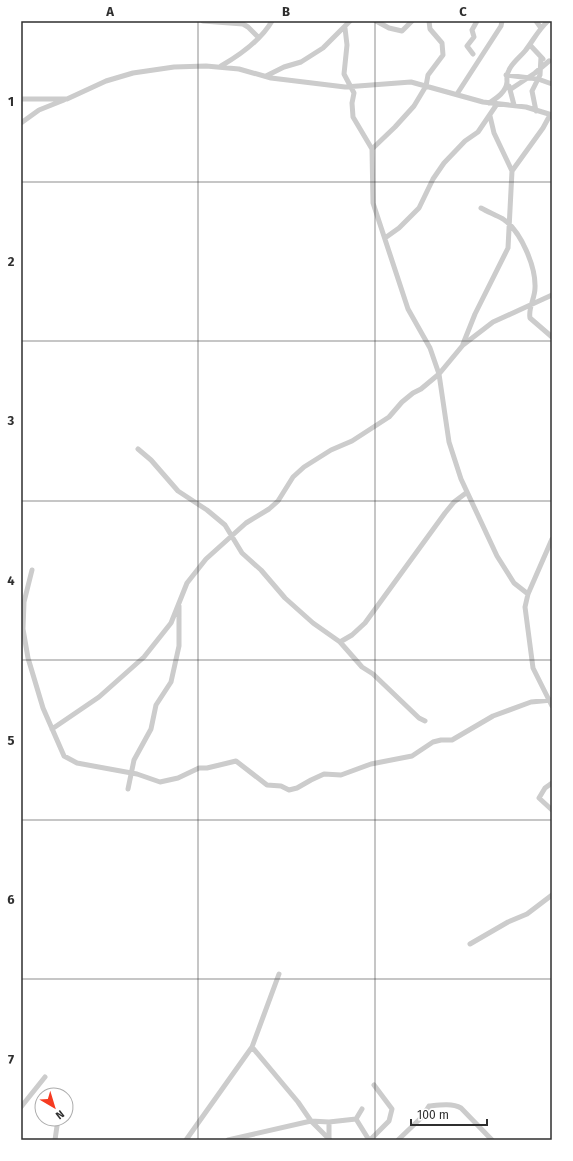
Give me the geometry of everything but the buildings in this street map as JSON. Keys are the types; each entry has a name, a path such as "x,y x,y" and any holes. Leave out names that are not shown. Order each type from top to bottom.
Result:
{"street":[{"path":"203,21 242,24 258,37"},
{"path":"220,67 245,51 267,29 272,21"},
{"path":"266,76 284,67 301,62 322,48 345,28 350,21"},
{"path":"376,21 389,28 402,31 412,21"},
{"path":"372,149 395,128 414,106 426,86 428,75 443,54 444,49 442,43 430,29 428,21"},
{"path":"473,54 467,46 474,37 472,30 477,21"},
{"path":"457,94 501,26 502,21"},
{"path":"536,21 541,28"},
{"path":"514,105 506,75 510,67 530,45 541,28 548,21"},
{"path":"345,28 347,46 344,74 354,93 352,103 353,117 372,149 373,203 408,309 430,348 439,374 450,442 466,493 475,506 487,538 506,572 514,583 528,594"},
{"path":"530,45 541,58 551,61"},
{"path":"536,111 532,91 542,66 541,58"},
{"path":"510,89 551,61"},
{"path":"21,123 39,110 106,81 139,72 190,66 239,69 266,76 351,87 402,82 426,86 489,103 514,105 551,115 512,171"},
{"path":"506,75 538,79 552,84"},
{"path":"489,103 499,96 507,81"},
{"path":"21,99 67,99"},
{"path":"385,238 399,228 419,208 433,179 444,163 465,141 478,132 497,104"},
{"path":"463,345 475,314 508,248 508,224 512,171 494,132 490,116"},
{"path":"481,208 504,220 525,246 532,267 535,288 530,318 552,338"},
{"path":"52,729 99,697 144,657 172,623 179,601 187,584 201,565 246,523 269,509 278,501 293,477 304,467 389,417 402,402 439,374 463,345 493,322 552,295"},
{"path":"138,449 151,460 172,486 220,520 246,557 261,570 285,598 313,623 340,642 362,667 372,674 413,712 426,721"},
{"path":"340,642 365,624 445,513 454,502 466,493"},
{"path":"552,540 528,594 525,607 533,668 552,706"},
{"path":"32,570 24,602 23,629 28,658 43,708 64,756 77,763 131,773 160,782 178,778 199,768 207,768 236,761 267,785 281,786 289,790 298,788 324,774 340,775 371,764 412,756 433,742 452,740 493,716 531,702 550,700"},
{"path":"128,789 134,760 151,729 156,705 171,682 179,646 179,601"},
{"path":"552,783 545,788 539,798 552,810"},
{"path":"470,944 508,922 527,914 552,895"},
{"path":"186,1140 252,1047 279,974"},
{"path":"252,1047 298,1102 311,1121 329,1139"},
{"path":"21,1107 45,1077"},
{"path":"356,1119 369,1140 389,1121 392,1109 374,1085"},
{"path":"400,1139 429,1106 452,1105 461,1108 492,1140"},
{"path":"356,1119 362,1109"},
{"path":"228,1140 311,1121 329,1122 356,1119"},
{"path":"329,1122 329,1139"},
{"path":"55,1140 57,1127"}]}
